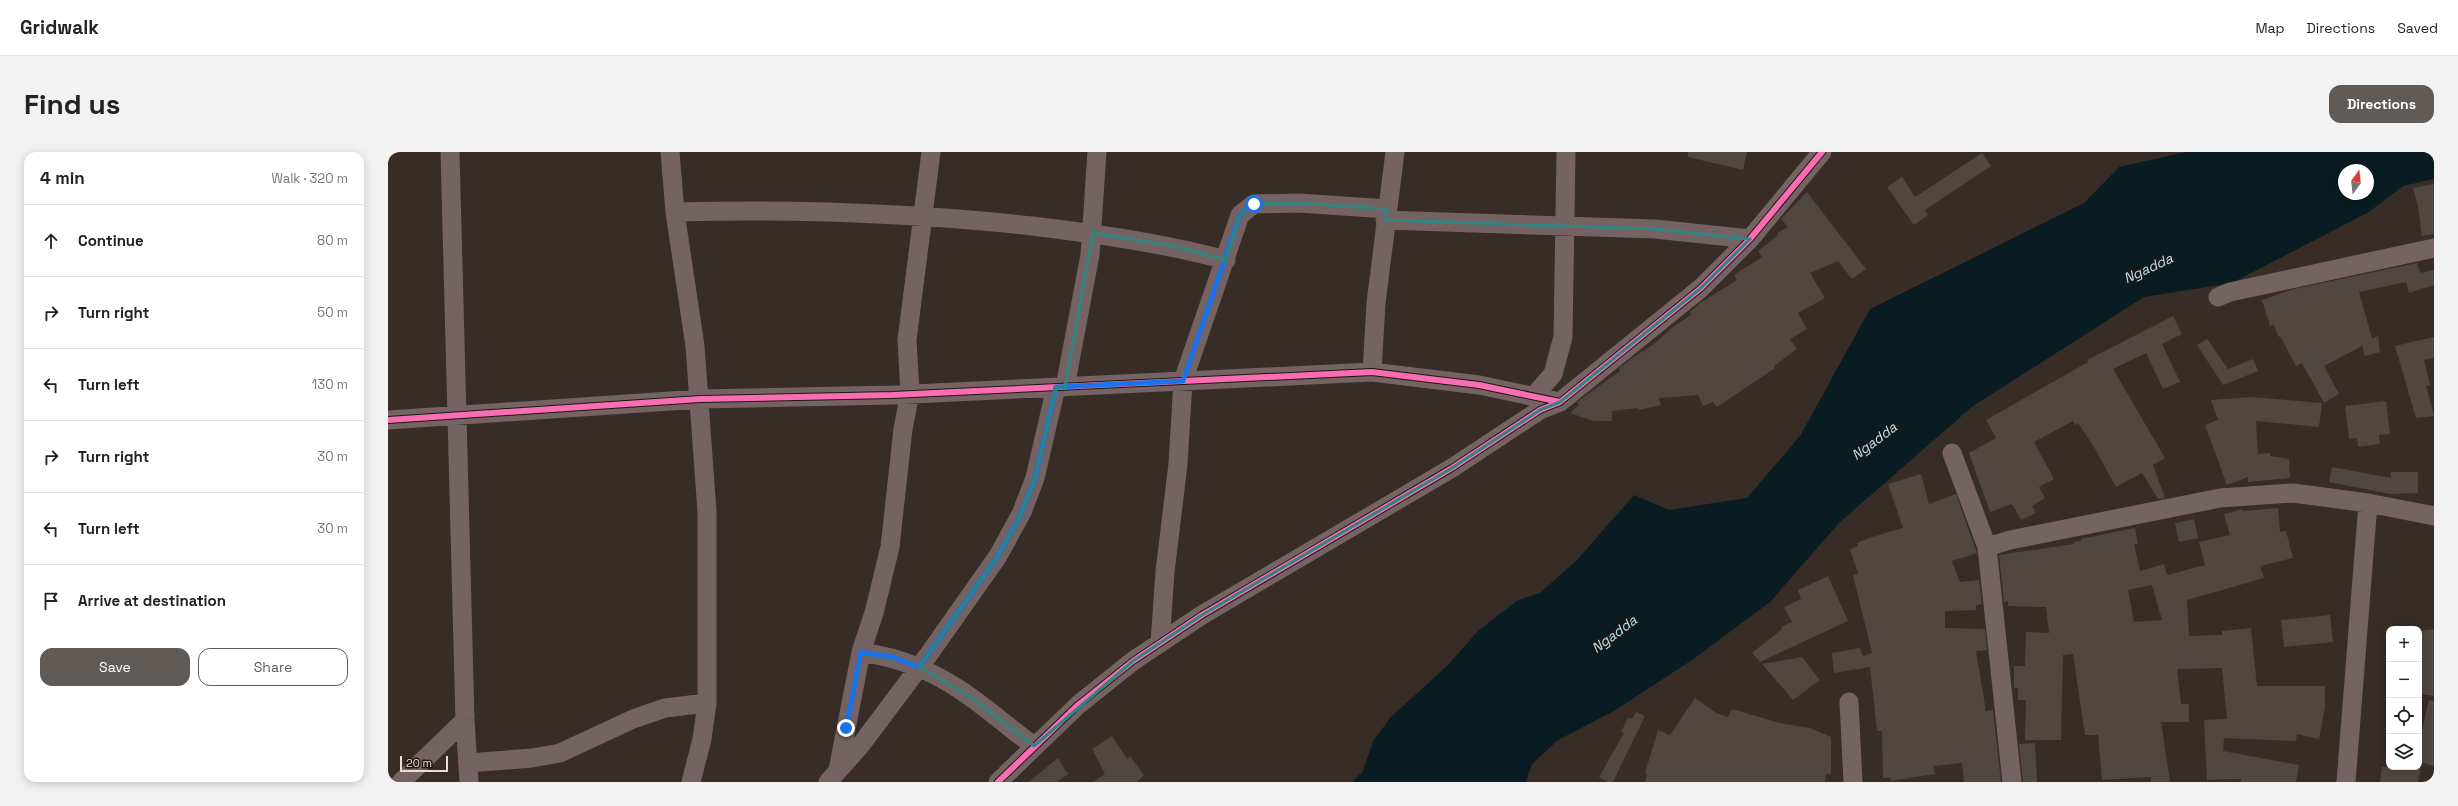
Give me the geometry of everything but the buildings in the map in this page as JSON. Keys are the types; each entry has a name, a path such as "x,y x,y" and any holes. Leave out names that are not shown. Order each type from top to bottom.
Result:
{"street":[{"path":"450,152 465,720 469,782"},
{"path":"670,152 675,212 695,346 707,512 707,703 704,728 692,782"},
{"path":"833,776 861,652 874,613 890,547 903,429 910,393 907,340 932,152"},
{"path":"833,776 860,746 919,667 998,556 1022,512 1035,478 1060,387 1093,233 1097,152"},
{"path":"1372,372 1376,303 1395,152"},
{"path":"1534,396 1553,374 1562,337 1566,152"},
{"path":"998,782 1078,705 1133,661 1202,615 1452,468 1540,410 1560,402 1701,288 1750,239 1817,155"},
{"path":"1160,643 1165,572 1178,464 1183,381 1226,260 1240,215 1254,204 1299,203 1386,215 1655,229 1750,239"},
{"path":"675,212 770,210 924,216 1093,233 1173,246 1226,260"},
{"path":"2218,297 2230,292 2434,248"},
{"path":"388,420 700,399 1060,387 1372,372 1479,385 1560,402"},
{"path":"1952,453 1987,547 2012,782"},
{"path":"1987,547 2010,540 2220,498 2293,493 2368,503 2434,516"},
{"path":"2346,782 2368,503"},
{"path":"861,652 892,657 919,667 968,695 1034,746"},
{"path":"1849,702 1853,782"},
{"path":"468,763 532,758 560,753 633,719 665,708 707,703"},
{"path":"401,782 465,720"}],"highlighted area":[{"path":"1299,203 1387,209 1385,220 1655,229 1750,239 1701,288 1560,402 1540,410 1452,468 1202,615 1133,661 1034,746 968,695 919,667 998,556 1022,512 1035,478 1056,387 1065,387 1093,233 1173,246 1226,260 1240,215 1254,204"}],"water":[{"name":"Ngadda","path":"2187,152 2434,152 2434,179 2403,186 2369,212 2232,283 2144,297 1973,406 1839,523 1770,602 1692,660 1614,711 1558,740 1532,764 1526,782 1352,782 1363,771 1373,741 1391,717 1447,666 1479,630 1518,600 1540,593 1577,560 1634,495 1669,510 1747,498 1800,436 1870,309 2084,203 2119,167"}],"cycle path":[{"path":"998,782 1078,705 1133,661 1202,615 1452,468 1540,410 1560,402 1701,288 1750,239 1822,152"},
{"path":"388,420 700,399 892,395 1372,372 1479,385 1560,402"}],"route":[{"path":"846,728 861,652 892,657 919,667 998,556 1022,512 1035,478 1056,387 1183,381 1226,260 1240,215 1254,204"}]}
